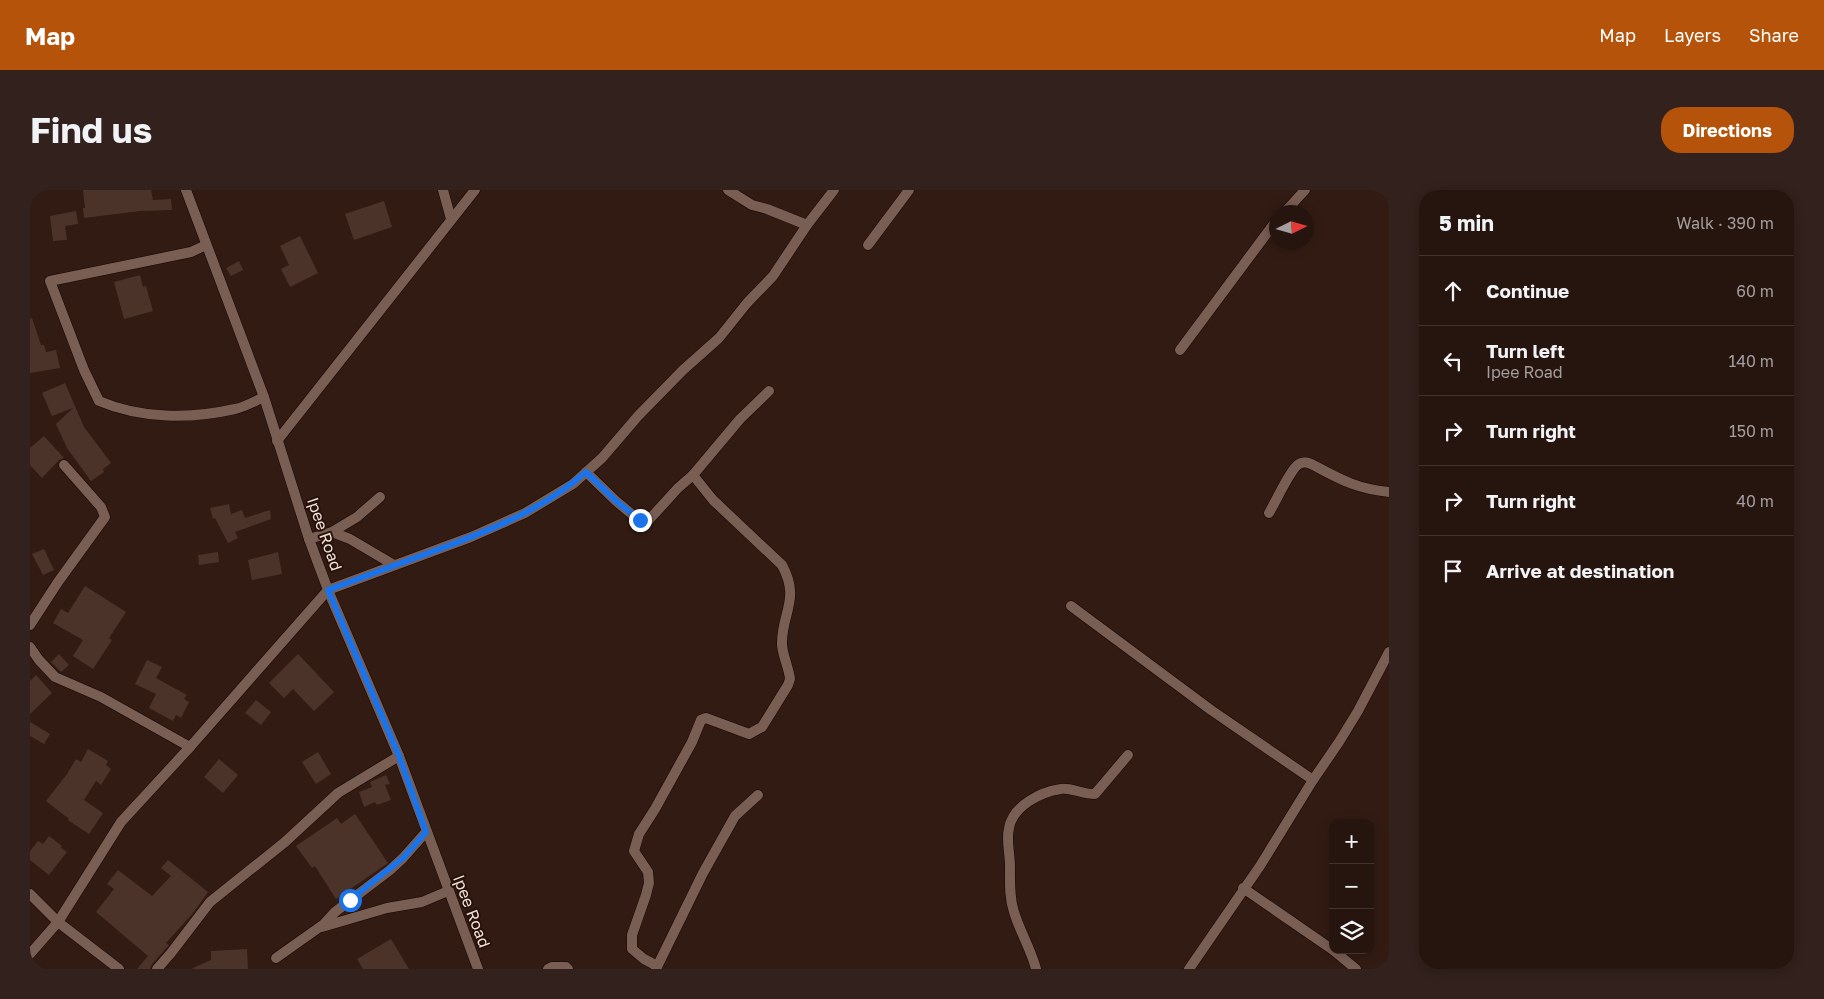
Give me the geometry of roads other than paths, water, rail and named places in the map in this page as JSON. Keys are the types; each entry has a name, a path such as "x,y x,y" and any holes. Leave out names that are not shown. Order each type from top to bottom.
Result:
{"street":[{"name":"Ipee Road","path":"186,190 264,397 309,539 328,590 399,756 478,969"},
{"path":"443,190 451,219"},
{"path":"277,441 475,190"},
{"path":"728,190 752,205 807,225"},
{"path":"30,954 58,922 121,822 190,747 328,590 471,537 525,513 573,484 602,458 644,409 719,338 747,303 773,276 807,225 834,190"},
{"path":"868,245 909,190"},
{"path":"1291,205 1305,190"},
{"path":"1180,350 1269,231"},
{"path":"206,245 190,252 50,281 84,370 99,401 120,408 155,415 182,416 237,409 264,397"},
{"path":"586,472 616,501 640,520 648,521 678,488 693,475 740,419 769,391"},
{"path":"1269,513 1293,470 1299,464 1309,462 1344,482 1389,492"},
{"path":"30,625 104,517 101,507 64,465"},
{"path":"693,475 713,500 782,565 788,576 791,595 782,645 790,679 762,727 749,734 706,718 701,720 692,742 639,834 634,851 648,872 648,883 646,895 632,935 632,949 656,968 703,873 735,816 758,795"},
{"path":"309,539 332,532 357,516 380,497"},
{"path":"332,532 350,539 394,566"},
{"path":"1071,606 1211,710 1313,780"},
{"path":"30,647 39,660 56,677 102,697 190,747"},
{"path":"1189,969 1260,866 1358,711 1389,652"},
{"path":"1036,969 1013,909 1008,844 1009,828 1013,816 1023,805 1052,791 1064,788 1085,794 1094,794 1128,755"},
{"path":"157,969 210,902 285,842 338,792 399,756"},
{"path":"276,958 320,928 335,912 403,858 426,832"},
{"path":"1244,888 1329,947"},
{"path":"320,928 387,908 422,902 448,891"},
{"path":"30,894 58,922 119,969"},
{"path":"1338,954 1356,969"},
{"path":"548,969 552,967 566,967 568,969"}]}
